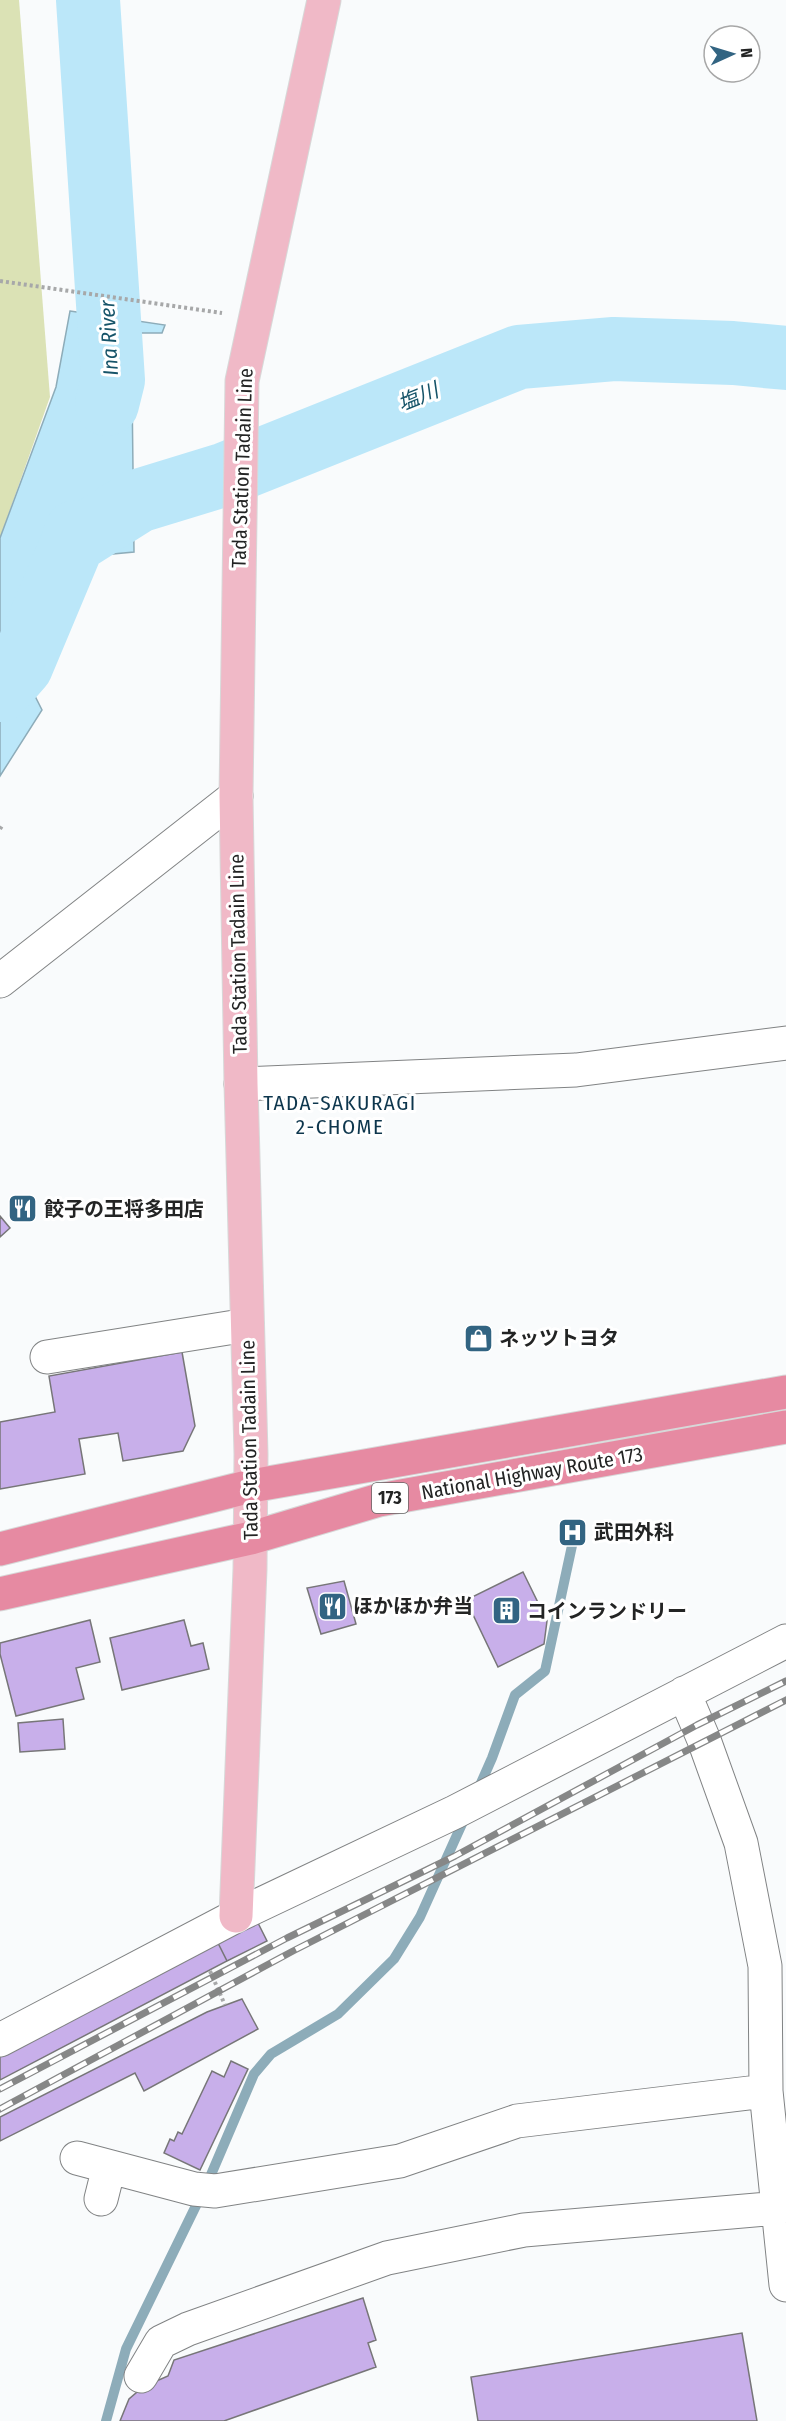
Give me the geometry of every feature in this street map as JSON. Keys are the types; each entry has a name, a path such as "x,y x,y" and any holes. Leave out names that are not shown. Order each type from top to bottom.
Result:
{"highway":[{"name":"National Highway Route 173","path":"0,1549 251,1486 786,1392"},
{"name":"National Highway Route 173","path":"0,1594 251,1538 379,1500 786,1427"}],"main road":[{"name":"Tada Station Tadain Line","path":"236,1916 251,1538 236,796 242,381 324,0"}],"street":[{"path":"0,981 236,796"},
{"path":"241,1084 576,1070 786,1043"},
{"path":"47,1357 247,1325"},
{"path":"0,2040 236,1916 455,1812 786,1641"},
{"path":"684,1693 704,1740 741,1843 765,1966 766,2091 780,2189 786,2285"},
{"path":"77,2158 194,2189 215,2191 400,2162 517,2121 766,2091"},
{"path":"101,2199 109,2166"},
{"path":"141,2376 161,2342 188,2329 387,2258 524,2230 780,2189"}],"path":[{"path":"0,281 201,309"},
{"path":"0,829 3,824"},
{"path":"210,1971 225,2005"}],"green space":[{"path":"0,0 19,0 50,397 0,538"}],"water":[{"path":"70,311 165,325 162,333 140,333 141,386 132,387 134,552 102,555 66,582 46,615 30,612 25,636 34,650 27,675 41,687 35,696 42,710 0,776 0,538 56,387"}],"building":[{"path":"0,1216 10,1228 0,1237"},
{"path":"182,1352 195,1426 183,1451 123,1461 118,1433 79,1439 85,1474 0,1489 0,1422 55,1412 49,1376"},
{"name":"コインランドリー","path":"523,1572 547,1621 544,1644 498,1667 466,1600"},
{"name":"ほかほか弁当","path":"344,1581 356,1624 321,1634 307,1588"},
{"path":"90,1620 100,1662 76,1668 84,1699 16,1716 0,1654 0,1643"},
{"path":"184,1620 191,1646 203,1643 209,1669 122,1690 110,1638"},
{"path":"63,1719 65,1749 20,1752 18,1723"},
{"path":"256,1919 267,1941 227,1961 216,1939"},
{"path":"218,1943 227,1961 0,2080 0,2056"},
{"path":"242,1999 258,2029 144,2091 135,2073 0,2141 0,2117 207,2012"},
{"path":"231,2061 248,2069 200,2170 164,2153 170,2139 174,2141 178,2132 182,2134 212,2071 224,2077"},
{"path":"363,2298 376,2340 368,2343 376,2367 224,2421 120,2421 129,2399 143,2387 168,2376 174,2360"},
{"path":"742,2333 757,2421 478,2421 471,2377"}],"waterway":[{"name":"Ina River","path":"88,0 113,380 107,404"},
{"name":"塩川","path":"73,542 138,501 226,474 519,357 614,349 733,353 786,358"},
{"name":"Ina River","path":"0,690 21,666 76,532"},
{"path":"477,1792 515,1695 545,1671 573,1541"},
{"path":"106,2421 126,2349 210,2177 254,2074 271,2054 338,2014 394,1959 420,1917 466,1815"}],"railway":[{"path":"0,2089 287,1938 455,1856 697,1725 786,1681"},
{"path":"0,2109 293,1951 786,1700"}],"place":[{"name":"餃子の王将多田店","path":"23,1209"},
{"name":"ネッツトヨタ","path":"478,1338"},
{"name":"武田外科","path":"573,1532"},
{"name":"ほかほか弁当","path":"332,1606"},
{"name":"コインランドリー","path":"506,1611"}],"district":[{"name":"TADA-SAKURAGI 2-CHOME","path":"340,1115"}]}
